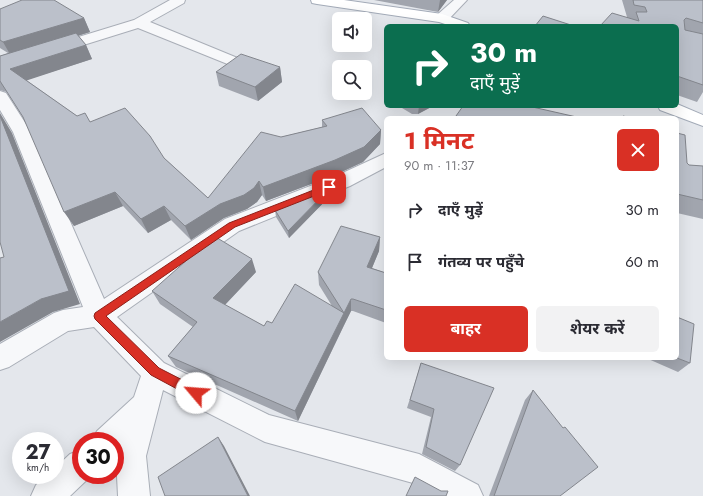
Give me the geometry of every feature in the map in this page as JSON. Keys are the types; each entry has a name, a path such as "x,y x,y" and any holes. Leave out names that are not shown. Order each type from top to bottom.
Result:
{"main road":[{"path":"317,0 442,18 458,24"},
{"path":"671,108 703,120"}],"street":[{"path":"0,66 139,23 179,0"},
{"path":"442,18 461,0"},
{"path":"139,23 235,62"},
{"path":"0,96 22,132 99,316 155,372 265,428 419,469 466,496"},
{"path":"0,358 63,321 99,316 232,225 343,181 384,160"},
{"path":"134,496 131,456 155,372"},
{"path":"117,432 145,406"},
{"path":"47,496 72,473"}],"building":[{"path":"22,0 54,0 84,18 3,42 0,40 0,9"},
{"path":"633,0 703,0 703,23 686,18 684,20 685,30 703,34 703,85 679,77 679,24 602,24 612,13 639,21 636,12 647,12 645,7 634,5"},
{"path":"543,16 568,24 537,24"},
{"path":"76,33 86,45 10,69 77,116 85,113 90,122 125,108 150,136 164,158 208,198 261,132 281,137 327,126 322,120 362,108 381,130 364,147 335,160 263,187 259,181 254,188 244,195 220,204 185,226 164,206 141,219 115,192 64,212 23,117 0,81 0,56"},
{"path":"241,54 280,67 255,87 216,72"},
{"path":"462,108 537,108 572,116 456,116"},
{"path":"0,116 69,291 41,299 0,322 0,258 4,257 0,242"},
{"path":"679,134 685,135 687,163 689,165 703,166 703,200 679,194"},
{"path":"330,188 288,231 275,210"},
{"path":"341,226 380,237 367,267 384,272 384,309 351,299 344,313 318,272"},
{"path":"214,236 252,259 213,298 264,326 267,321 272,323 295,284 344,313 295,411 168,356 197,322 152,291"},
{"path":"679,318 694,324 690,363 679,359"},
{"path":"421,363 494,388 460,465 426,447 434,409 410,400"},
{"path":"533,390 563,428 565,427 598,467 560,496 494,496"},
{"path":"218,437 248,496 165,496 158,477"},
{"path":"415,477 441,491 448,491 446,496 406,496"}],"route":[{"path":"196,393 155,372 99,316 232,225 329,187"}]}
